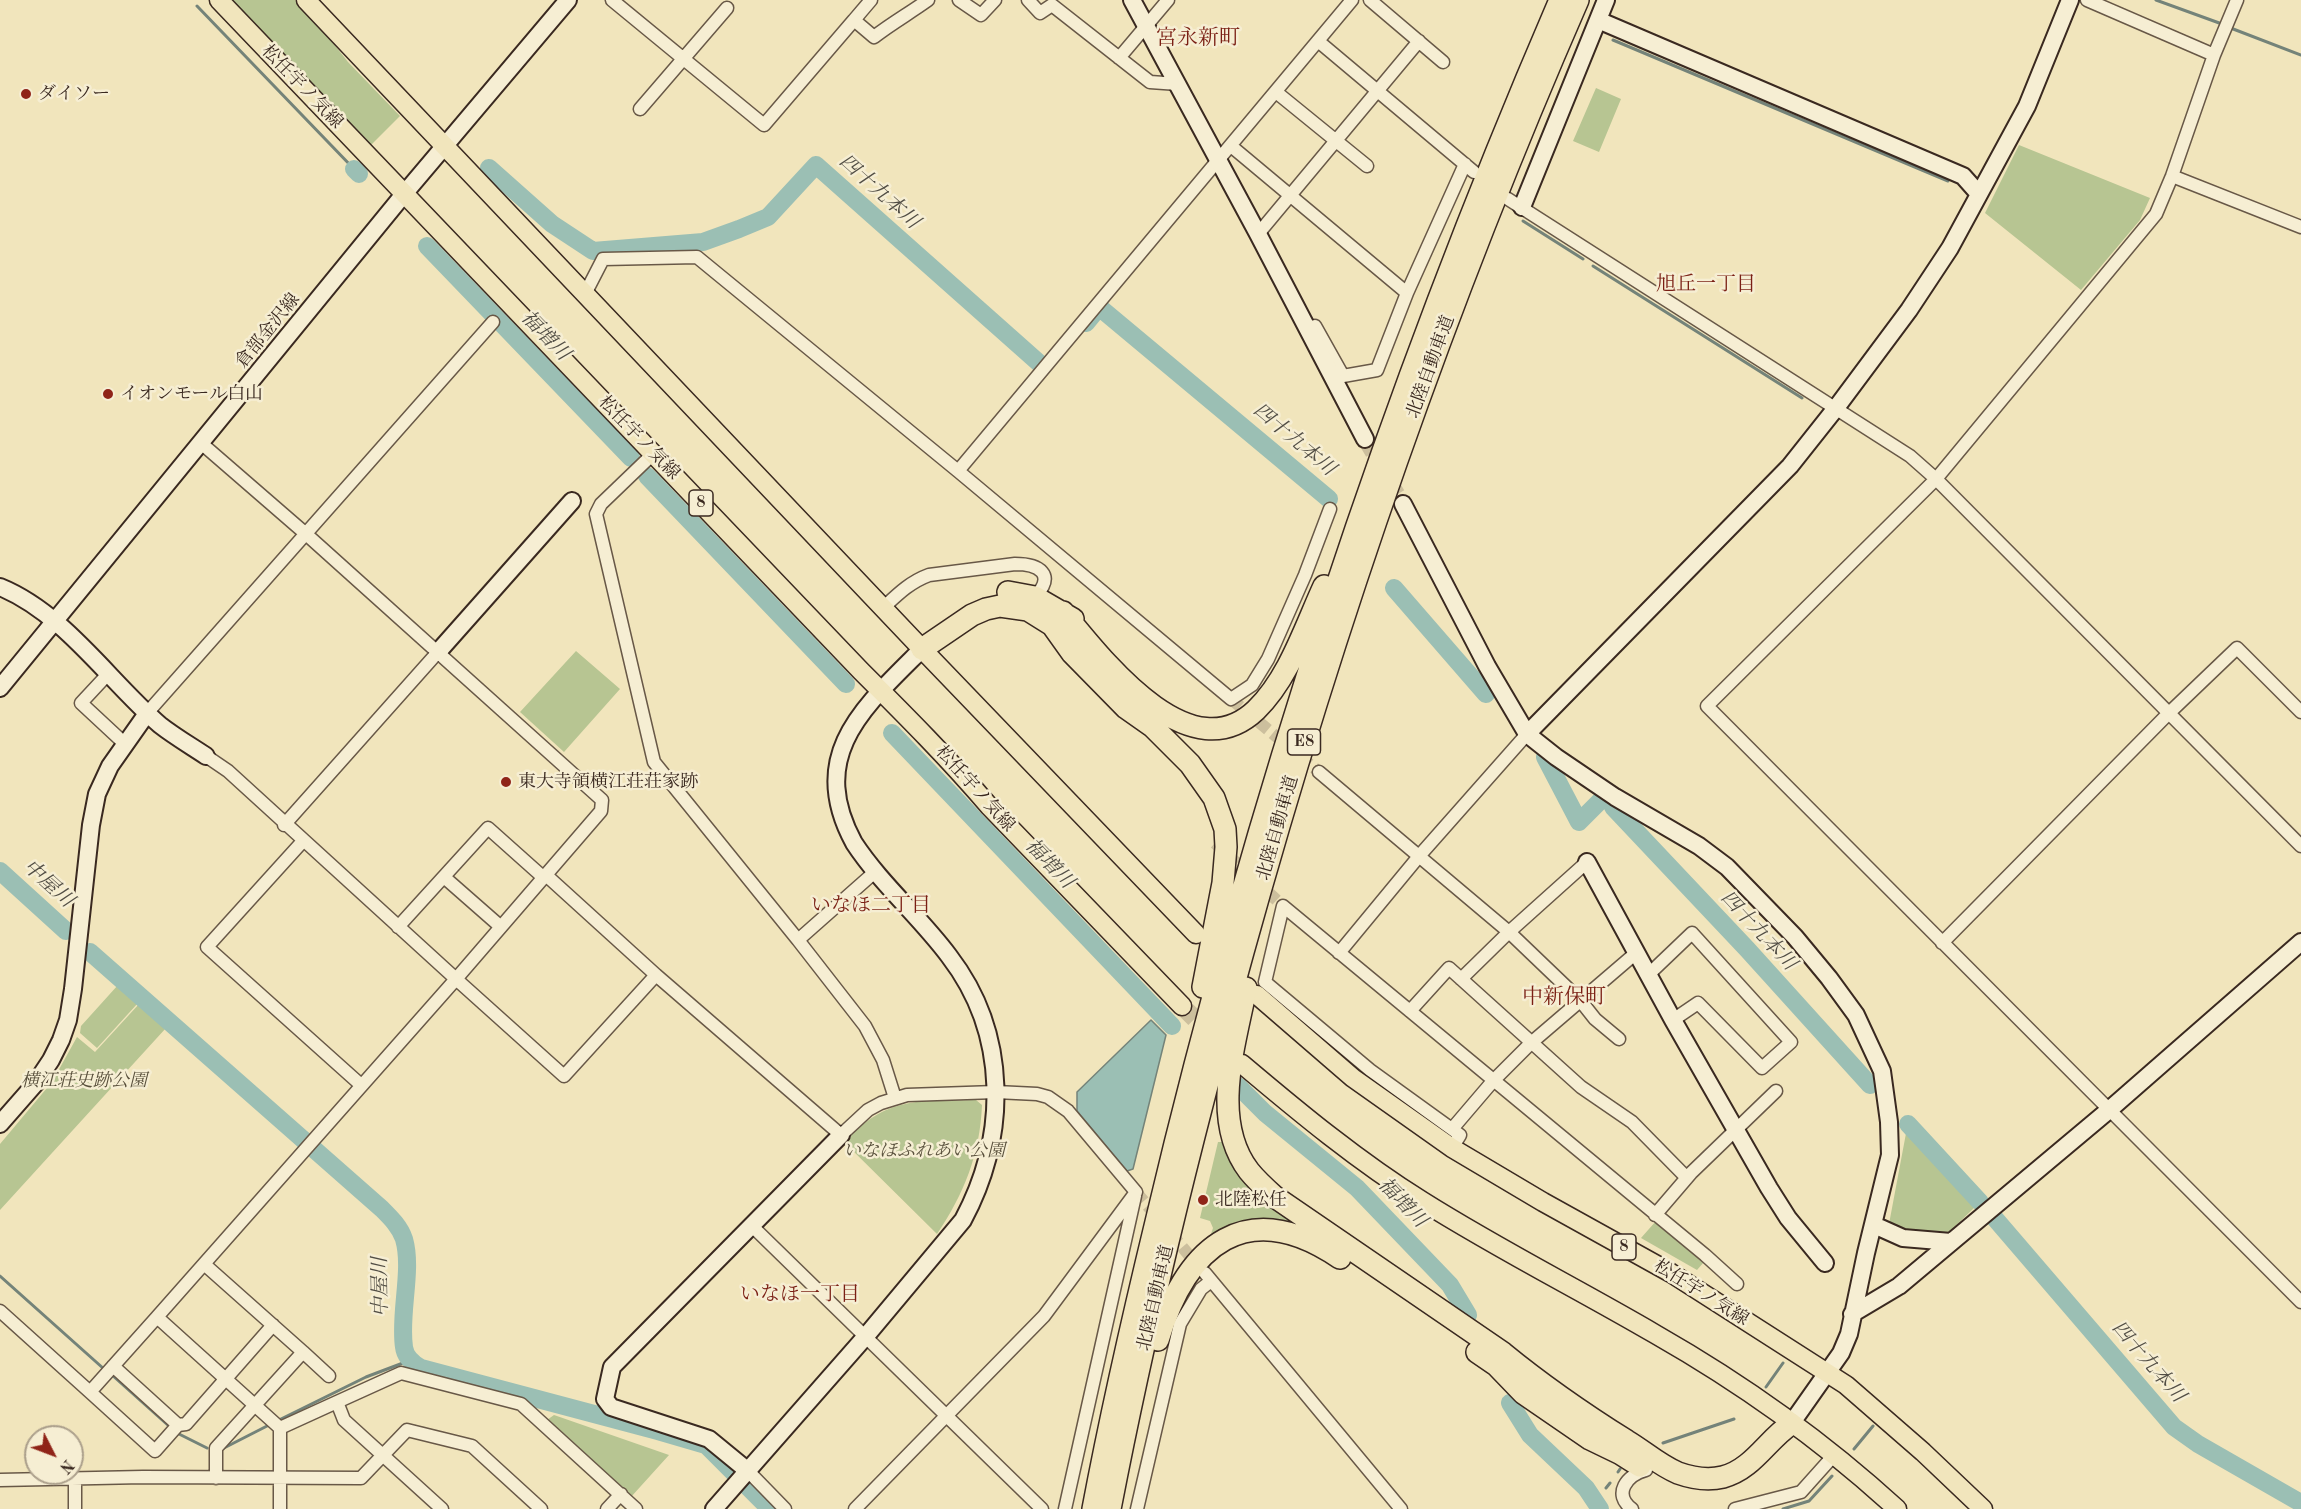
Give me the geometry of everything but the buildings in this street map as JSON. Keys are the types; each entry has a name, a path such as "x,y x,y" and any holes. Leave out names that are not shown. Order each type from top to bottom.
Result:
{"highway":[{"name":"北陸自動車道","path":"1093,1509 1130,1333 1172,1153 1206,1020 1274,781 1340,572 1407,382 1478,197 1560,0"},
{"name":"北陸自動車道","path":"1110,1509 1180,1192 1220,1036 1288,794 1353,589 1422,388 1497,194 1578,0"},
{"path":"922,649 936,627 964,604 978,597 1006,592 1035,597 1057,619 1072,653 1126,708 1159,720 1191,727 1218,728 1244,720 1273,689 1296,647 1325,583 1388,422 1407,382"},
{"path":"922,649 972,615 1000,606 1028,610 1093,632 1148,690 1159,720 1209,790 1220,813 1226,847 1223,883 1172,1153"},
{"path":"1288,794 1231,1065 1228,1109 1237,1148 1248,1170 1275,1197 1499,1359"},
{"path":"1116,1509 1138,1409 1167,1312 1180,1285 1199,1259 1218,1244 1240,1232 1257,1229 1274,1229 1292,1233 1326,1249 1499,1359 1533,1378 1599,1424 1647,1470 1684,1488 1699,1491 1728,1489 1755,1475 1788,1441 1791,1424"},
{"path":"1625,1448 1679,1473 1702,1479 1713,1478 1736,1472 1747,1465 1779,1432 1791,1424"}],"main road":[{"name":"松任宇ノ気線","path":"219,0 1182,1006"},
{"path":"306,0 1196,934"},
{"name":"松任宇ノ気線","path":"1257,995 1353,1078 1452,1148 1532,1197 1671,1273 1846,1385 1914,1444 1983,1509"},
{"path":"1242,1064 1337,1142 1422,1201 1697,1359 1835,1454 1898,1509"}],"street":[{"name":"倉部金沢線","path":"0,688 404,194 568,0"},
{"path":"612,0 764,125 871,0"},
{"path":"854,20 874,38 896,19 903,18 928,0"},
{"path":"959,0 981,15 995,0"},
{"path":"1029,0 1040,13 1052,5 1149,82 1178,84"},
{"path":"1132,0 1219,160 1365,440"},
{"path":"1119,58 1168,0"},
{"path":"958,471 1352,0"},
{"path":"1370,0 1443,62"},
{"path":"1606,0 1515,203 1910,456 1936,479 2301,846"},
{"path":"1340,953 1420,855 1527,734 1790,466 1836,408 1915,301 1950,248 2027,106 2070,0"},
{"path":"2086,0 2214,55"},
{"path":"2237,0 2214,55 2172,176 2156,214 1936,479 1707,706 2301,1302"},
{"path":"640,109 727,8"},
{"path":"1598,20 1963,176 1979,194"},
{"path":"1293,301 1309,316 1343,376 1377,370 1407,293 1469,168 1318,41"},
{"path":"1258,234 1419,41"},
{"path":"1276,92 1367,166"},
{"path":"1231,146 1407,293"},
{"path":"2172,176 2301,227"},
{"path":"585,294 603,259 697,257 1231,699 1252,685 1268,659 1305,575 1330,509"},
{"path":"0,1124 46,1068 61,1040 68,1020 91,825 98,794 110,766 124,743 148,712 493,322"},
{"path":"90,1392 456,979 601,811 602,800 306,534 201,443"},
{"path":"654,453 601,504 596,514 654,762 865,1026 882,1060 895,1098"},
{"path":"284,825 572,501"},
{"path":"1403,504 1487,666 1527,734 1585,778 1699,846 1727,867 1795,937 1856,1015 1882,1071 1889,1122 1890,1155 1849,1334 1841,1353 1791,1424"},
{"path":"883,608 905,587 929,575 1015,564 1029,564 1043,573 1044,587 1035,597"},
{"path":"0,587 24,599 54,622 161,725 228,771 284,825 564,1076 656,975"},
{"path":"1942,943 2168,714 2237,648 2301,712"},
{"path":"714,1509 866,1336 963,1220 987,1162 994,1125 996,1092 990,1046 979,1010 967,984 941,945 861,854 848,833 840,809 837,770 847,735 854,722 880,690 922,649"},
{"path":"108,674 81,703 124,743"},
{"path":"1319,771 1509,932 1580,1000 1595,1019 1619,1038"},
{"path":"398,927 488,828 841,1135"},
{"path":"303,841 207,947 361,1084"},
{"path":"1461,980 1509,932 1587,862 1673,1020 1788,1218 1825,1263"},
{"path":"798,940 876,872"},
{"path":"444,877 501,927"},
{"path":"1452,1148 1460,1134 1370,1071 1265,982 1283,906 1737,1284"},
{"path":"1648,975 1692,933 1791,1042 1762,1068 1698,1003 1673,1020"},
{"path":"1852,1314 1899,1286 2109,1110 2301,942"},
{"path":"1452,1129 1493,1081 1531,1043 1636,952"},
{"path":"1410,1011 1449,968 1581,1087 1632,1122 1687,1178"},
{"path":"1655,1215 1687,1178 1776,1091"},
{"path":"785,1509 709,1439 611,1407 605,1399 612,1367 868,1110 895,1098 918,1094 996,1092 1037,1094 1048,1097 1062,1106 1136,1192"},
{"path":"855,1509 1044,1316 1136,1192"},
{"path":"1065,1509 1136,1192"},
{"path":"1874,1225 1903,1238 1951,1242"},
{"path":"752,1226 1042,1509"},
{"path":"204,1264 329,1376"},
{"path":"1137,1509 1180,1324 1208,1277 1401,1509"},
{"path":"0,1311 155,1451 178,1425 186,1424 273,1325"},
{"path":"157,1317 280,1428 280,1509"},
{"path":"216,1478 216,1448 303,1352"},
{"path":"113,1366 178,1425"},
{"path":"280,1428 401,1373 521,1404 636,1509"},
{"path":"337,1402 344,1420 442,1509"},
{"path":"84,1479 361,1478 407,1430 472,1446 541,1509"},
{"path":"1735,1509 1801,1492 1835,1454"},
{"path":"1632,1509 1625,1503 1623,1497 1625,1484 1634,1473 1647,1470"},
{"path":"0,1480 24,1480"},
{"path":"75,1485 75,1509"},
{"path":"607,1509 621,1494"}],"green space":[{"path":"230,0 295,0 319,25 348,62 400,116 369,147"},
{"path":"1596,88 1621,99 1599,152 1573,141"},
{"path":"2019,145 2150,198 2140,220 2081,290 1985,213"},
{"path":"576,651 620,689 564,752 520,712"},
{"path":"118,985 138,1003 97,1048 80,1033 81,1026"},
{"name":"横江荘史跡公園","path":"139,1004 166,1028 0,1210 0,1144 52,1082 77,1037 95,1052"},
{"name":"いなほふれあい公園","path":"976,1100 982,1105 974,1157 963,1189 937,1234 844,1142 875,1116 904,1104"},
{"path":"1907,1128 1975,1207 1945,1236 1907,1232 1889,1224"},
{"path":"1218,1142 1227,1142 1309,1231 1209,1240 1213,1228 1210,1221 1200,1218"},
{"path":"1656,1221 1704,1262 1697,1270 1641,1238"},
{"path":"554,1415 669,1455 631,1497 547,1420"}],"water":[{"path":"1151,1020 1166,1035 1133,1169 1127,1171 1077,1111 1077,1092"}],"waterway":[{"path":"2156,0 2222,24"},
{"path":"197,6 354,169"},
{"path":"2228,27 2301,55"},
{"path":"1613,40 1948,181"},
{"name":"四十九本川","path":"489,168 552,224 593,251 703,242 739,229 768,217 816,165 1039,363"},
{"name":"福増川","path":"354,169 359,174"},
{"path":"1523,221 1583,259"},
{"name":"福増川","path":"427,246 631,458"},
{"path":"1593,266 1802,398"},
{"name":"四十九本川","path":"1086,323 1099,307 1329,499"},
{"name":"福増川","path":"647,476 846,684"},
{"name":"四十九本川","path":"1394,588 1486,694"},
{"name":"福増川","path":"892,733 1172,1026"},
{"name":"四十九本川","path":"1545,757 1579,822 1602,799"},
{"name":"四十九本川","path":"1613,807 1747,949 1870,1085"},
{"name":"中屋川","path":"0,871 66,931"},
{"name":"中屋川","path":"90,952 382,1209 395,1223 404,1239 407,1264 403,1321 404,1347 407,1356 415,1364 421,1368 706,1445 770,1509"},
{"name":"福増川","path":"1238,1086 1265,1113 1357,1188 1450,1285 1468,1315"},
{"name":"四十九本川","path":"1908,1124 1980,1202"},
{"name":"四十九本川","path":"1992,1215 2174,1427 2198,1444 2301,1503"},
{"path":"0,1276 104,1369"},
{"path":"281,1419 366,1377 403,1363"},
{"path":"1766,1387 1783,1363"},
{"path":"112,1375 170,1427"},
{"name":"福増川","path":"1510,1403 1530,1435 1586,1488 1600,1509"},
{"path":"1663,1443 1734,1419"},
{"path":"222,1449 269,1425"},
{"path":"1854,1449 1873,1426"},
{"path":"177,1433 207,1448"},
{"path":"1783,1509 1809,1501 1832,1476"},
{"path":"1606,1488 1610,1483"}],"tunnel":[{"path":"1365,439 1403,504"},
{"path":"1231,699 1319,772"},
{"path":"1215,843 1283,906"},
{"path":"1182,1006 1212,1036"},
{"path":"1136,1192 1199,1267"}],"place":[{"name":"ダイソー","path":"26,94"},
{"name":"イオンモール白山","path":"108,394"},
{"name":"東大寺領横江荘荘家跡","path":"506,782"},
{"name":"北陸松任","path":"1203,1200"}],"district":[{"name":"宮永新町","path":"1198,38"},
{"name":"旭丘一丁目","path":"1706,285"},
{"name":"いなほ二丁目","path":"871,906"},
{"name":"中新保町","path":"1564,997"},
{"name":"いなほ一丁目","path":"800,1295"}]}
